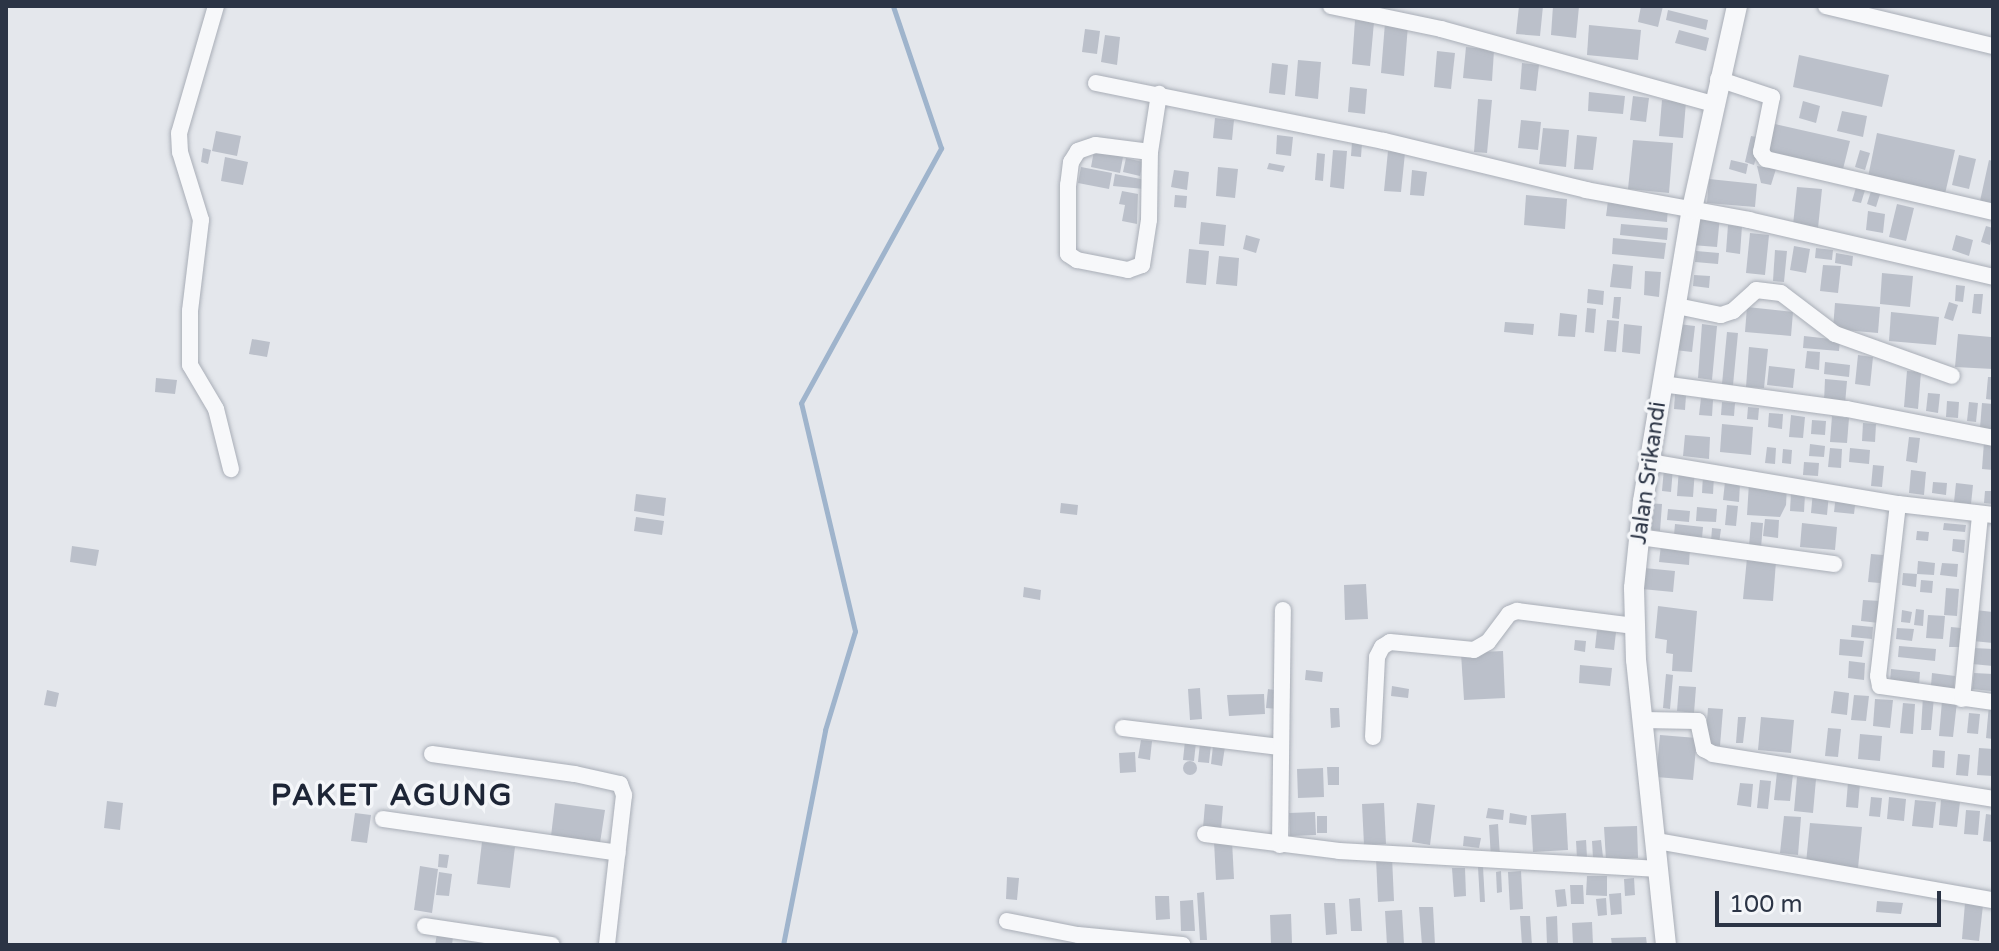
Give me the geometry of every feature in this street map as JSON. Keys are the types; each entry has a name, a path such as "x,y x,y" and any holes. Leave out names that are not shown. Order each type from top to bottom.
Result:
{"street":[{"path":"216,6 179,133 180,152 201,220 190,311 190,365 216,409 231,469"},
{"path":"1331,6 1441,29 1713,104"},
{"name":"Jalan Srikandi","path":"1666,945 1634,626 1639,537 1692,209 1718,79 1737,6"},
{"path":"1826,6 1993,46"},
{"path":"1718,79 1772,97 1773,107 1761,152 1766,159 1993,212"},
{"path":"1096,83 1384,141 1586,190 1692,209 1993,277"},
{"path":"1150,152 1095,145 1078,151 1071,162 1068,185 1068,254 1077,260 1128,270 1142,265 1149,220 1150,152 1159,94"},
{"path":"1677,306 1721,315 1733,311 1756,290 1781,293 1835,334 1952,376"},
{"path":"1662,384 1847,409 1993,438"},
{"path":"1649,462 1898,504 1986,514 1962,699"},
{"path":"1898,504 1877,681 1884,689 1993,702"},
{"path":"1639,537 1834,564"},
{"path":"1280,845 1283,610"},
{"path":"1373,737 1377,657 1382,647 1390,642 1474,650 1488,642 1509,614 1517,611 1634,626"},
{"path":"1643,720 1698,721 1704,749 1713,754 1993,799"},
{"path":"1123,728 1280,747"},
{"path":"432,754 616,782 624,795 607,945"},
{"path":"383,819 618,853"},
{"path":"1205,834 1280,845 1499,863 1659,869"},
{"path":"1657,841 1993,900"},
{"path":"1007,921 1078,935 1183,945"},
{"path":"425,926 552,945"}],"building":[{"path":"1519,6 1543,6 1540,36 1516,34"},
{"path":"1553,6 1579,6 1576,38 1551,35"},
{"path":"1641,6 1663,6 1658,27 1638,22"},
{"path":"1668,10 1708,20 1706,30 1666,20"},
{"path":"1355,20 1374,22 1370,66 1352,64"},
{"path":"1385,23 1408,25 1404,76 1381,73"},
{"path":"1589,25 1641,30 1638,60 1587,55"},
{"path":"1085,29 1100,31 1097,54 1082,52"},
{"path":"1679,30 1709,38 1706,51 1675,43"},
{"path":"1105,35 1120,37 1117,65 1101,62"},
{"path":"1466,47 1494,50 1492,81 1463,78"},
{"path":"1437,51 1455,53 1451,89 1434,87"},
{"path":"1799,55 1889,75 1882,107 1793,87"},
{"path":"1298,60 1321,62 1318,99 1295,96"},
{"path":"1272,63 1288,65 1285,95 1269,93"},
{"path":"1522,63 1539,65 1536,91 1520,89"},
{"path":"1350,87 1367,89 1365,114 1348,112"},
{"path":"1589,92 1625,96 1623,114 1588,111"},
{"path":"1633,96 1649,98 1646,122 1630,120"},
{"path":"1478,99 1492,100 1487,153 1474,152"},
{"path":"1662,100 1686,102 1683,138 1659,136"},
{"path":"1803,101 1820,106 1816,123 1799,118"},
{"path":"1842,111 1867,116 1863,137 1837,131"},
{"path":"1215,118 1234,120 1232,140 1213,138"},
{"path":"1521,120 1541,122 1538,150 1518,148"},
{"path":"1775,124 1850,141 1842,173 1768,157"},
{"path":"1543,128 1569,130 1566,167 1539,164"},
{"path":"216,131 241,136 237,156 212,151"},
{"path":"1877,133 1955,150 1945,194 1868,177"},
{"path":"1277,135 1293,137 1291,156 1276,154"},
{"path":"1577,135 1597,137 1593,170 1574,169"},
{"path":"1751,136 1762,138 1754,165 1745,162"},
{"path":"1633,140 1673,143 1669,193 1628,189"},
{"path":"1352,142 1362,143 1361,157 1351,156"},
{"path":"203,148 211,150 208,164 201,162"},
{"path":"1333,150 1347,151 1344,189 1330,187"},
{"path":"1860,150 1870,153 1865,170 1855,167"},
{"path":"1094,151 1123,157 1120,173 1091,167"},
{"path":"1388,151 1405,153 1401,192 1384,191"},
{"path":"1317,153 1325,154 1323,181 1315,180"},
{"path":"1959,155 1976,159 1969,189 1952,185"},
{"path":"225,157 248,162 243,185 221,181"},
{"path":"1126,158 1143,162 1140,176 1123,172"},
{"path":"1731,160 1748,164 1746,174 1729,169"},
{"path":"1989,160 1993,161 1993,203 1980,201"},
{"path":"1269,163 1285,166 1283,172 1267,169"},
{"path":"1757,166 1776,169 1771,185 1761,183"},
{"path":"1081,167 1112,173 1109,189 1078,183"},
{"path":"1218,167 1238,169 1235,198 1216,196"},
{"path":"1174,170 1189,172 1187,190 1171,187"},
{"path":"1412,170 1427,172 1424,196 1410,195"},
{"path":"1115,174 1146,180 1144,189 1113,186"},
{"path":"1709,179 1757,184 1755,207 1707,203"},
{"path":"1857,184 1866,187 1861,203 1852,201"},
{"path":"1797,187 1822,189 1818,228 1793,225"},
{"path":"1872,188 1881,191 1876,207 1867,204"},
{"path":"1122,191 1138,194 1137,224 1122,221 1125,205 1119,204"},
{"path":"1175,195 1187,196 1186,208 1174,207"},
{"path":"1526,195 1567,199 1565,229 1524,225"},
{"path":"1608,201 1668,206 1667,222 1606,216"},
{"path":"1897,204 1914,208 1906,241 1889,237"},
{"path":"1868,211 1885,214 1883,233 1866,230"},
{"path":"1695,214 1720,216 1717,247 1692,245"},
{"path":"1201,222 1226,225 1224,246 1199,244"},
{"path":"1621,224 1668,228 1667,240 1620,235"},
{"path":"1728,225 1742,226 1740,254 1726,252"},
{"path":"1986,226 1993,228 1990,245 1981,242"},
{"path":"1750,233 1769,235 1765,275 1746,273"},
{"path":"1246,235 1260,239 1256,253 1243,249"},
{"path":"1956,235 1973,240 1969,256 1952,250"},
{"path":"1613,238 1666,243 1664,259 1612,254"},
{"path":"1794,246 1810,249 1806,273 1790,270"},
{"path":"1816,248 1833,250 1832,260 1815,258"},
{"path":"1189,249 1209,251 1206,285 1186,283"},
{"path":"1775,250 1787,251 1784,282 1773,281"},
{"path":"1696,251 1719,253 1718,264 1695,262"},
{"path":"1836,253 1853,256 1852,266 1835,263"},
{"path":"1219,256 1239,258 1237,286 1216,284"},
{"path":"1613,264 1633,266 1631,289 1610,287"},
{"path":"1823,265 1841,266 1838,293 1820,291"},
{"path":"1645,271 1661,272 1659,297 1644,295"},
{"path":"1882,273 1913,276 1910,307 1880,304"},
{"path":"1694,275 1710,276 1709,288 1693,286"},
{"path":"1956,285 1965,286 1963,302 1955,301"},
{"path":"1588,289 1604,291 1603,305 1587,303"},
{"path":"1974,294 1983,294 1981,314 1972,313"},
{"path":"1614,297 1621,297 1619,319 1612,318"},
{"path":"1949,302 1958,305 1953,321 1944,318"},
{"path":"1835,303 1880,307 1878,333 1833,329"},
{"path":"1747,307 1793,312 1791,336 1745,332"},
{"path":"1587,308 1596,309 1594,333 1585,332"},
{"path":"1891,312 1939,317 1936,345 1889,341"},
{"path":"1560,313 1577,315 1575,337 1558,336"},
{"path":"1607,320 1619,321 1616,352 1604,351"},
{"path":"1505,322 1534,324 1533,335 1504,332"},
{"path":"1624,324 1642,326 1640,354 1622,352"},
{"path":"1678,324 1695,326 1692,352 1675,350"},
{"path":"1702,324 1717,326 1712,380 1698,378"},
{"path":"1727,332 1738,333 1733,385 1722,384"},
{"path":"1958,334 1991,337 1993,369 1955,367"},
{"path":"1804,336 1840,340 1839,351 1803,348"},
{"path":"252,339 270,342 267,357 249,354"},
{"path":"1749,347 1768,349 1764,388 1746,387"},
{"path":"1807,351 1820,352 1819,370 1805,368"},
{"path":"1858,355 1873,357 1870,386 1855,384"},
{"path":"1825,362 1850,365 1849,377 1824,374"},
{"path":"1769,366 1795,369 1793,388 1767,385"},
{"path":"1907,371 1921,372 1918,409 1904,407"},
{"path":"1988,377 1993,377 1993,400 1986,399"},
{"path":"156,378 177,380 175,394 155,392"},
{"path":"1825,379 1847,381 1845,404 1824,402"},
{"path":"1928,393 1940,394 1938,413 1926,411"},
{"path":"1675,394 1686,395 1685,410 1674,409"},
{"path":"1701,398 1713,400 1712,416 1699,415"},
{"path":"1947,401 1959,402 1958,418 1946,417"},
{"path":"1722,402 1735,403 1734,416 1721,415"},
{"path":"1969,402 1978,403 1976,422 1967,421"},
{"path":"1982,403 1993,404 1993,429 1980,428"},
{"path":"1748,407 1759,408 1758,420 1747,419"},
{"path":"1769,413 1783,414 1782,429 1768,427"},
{"path":"1791,415 1805,417 1803,438 1789,437"},
{"path":"1832,416 1849,418 1847,443 1830,442"},
{"path":"1812,420 1826,421 1825,435 1811,434"},
{"path":"1863,423 1876,424 1875,442 1862,441"},
{"path":"1722,424 1753,427 1751,455 1720,452"},
{"path":"1685,435 1710,437 1709,459 1683,456"},
{"path":"1909,437 1920,438 1917,463 1906,461"},
{"path":"1984,442 1993,443 1993,470 1982,469"},
{"path":"1810,444 1825,446 1824,457 1809,456"},
{"path":"1767,447 1776,448 1775,464 1765,463"},
{"path":"1830,448 1842,449 1841,468 1828,467"},
{"path":"1850,448 1870,450 1869,464 1849,462"},
{"path":"1783,449 1792,450 1791,464 1782,463"},
{"path":"1804,462 1819,463 1818,476 1803,475"},
{"path":"1873,465 1884,466 1882,487 1871,486"},
{"path":"1664,468 1673,468 1671,492 1662,491"},
{"path":"1679,468 1695,469 1693,497 1677,496"},
{"path":"1911,470 1926,472 1924,495 1909,493"},
{"path":"1703,475 1714,476 1713,494 1702,493"},
{"path":"1725,482 1740,483 1739,502 1723,500"},
{"path":"1933,482 1947,483 1946,495 1932,493"},
{"path":"1749,483 1787,486 1786,505 1780,517 1747,515"},
{"path":"1956,483 1973,485 1971,504 1954,502"},
{"path":"1813,491 1829,493 1827,515 1811,513"},
{"path":"1985,491 1993,491 1993,504 1984,503"},
{"path":"1791,493 1805,494 1804,512 1790,511"},
{"path":"636,494 666,498 664,516 634,511"},
{"path":"1836,495 1856,497 1854,514 1834,512"},
{"path":"1061,503 1078,505 1077,515 1060,513"},
{"path":"1646,503 1662,504 1660,531 1644,529"},
{"path":"1727,505 1738,506 1736,526 1725,525"},
{"path":"1697,507 1717,509 1716,522 1696,521"},
{"path":"1668,509 1690,511 1689,522 1667,520"},
{"path":"636,517 664,521 662,535 634,531"},
{"path":"1765,519 1779,520 1778,538 1763,536"},
{"path":"1751,522 1763,523 1761,548 1749,546"},
{"path":"1802,523 1837,527 1835,550 1800,547"},
{"path":"1944,523 1966,525 1965,532 1943,530"},
{"path":"1675,524 1703,527 1702,538 1674,535"},
{"path":"1712,528 1721,529 1719,543 1711,542"},
{"path":"1917,531 1929,532 1928,541 1916,540"},
{"path":"1953,539 1965,540 1964,553 1952,551"},
{"path":"1661,545 1690,548 1689,565 1659,562"},
{"path":"72,546 99,550 96,566 70,562"},
{"path":"1871,554 1883,555 1880,583 1868,582"},
{"path":"1747,558 1776,561 1773,601 1743,599"},
{"path":"1918,561 1935,563 1934,575 1917,574"},
{"path":"1942,563 1958,564 1957,577 1940,575"},
{"path":"1644,568 1675,571 1673,592 1642,589"},
{"path":"1903,573 1917,574 1916,587 1902,585"},
{"path":"1921,580 1933,581 1932,593 1920,592"},
{"path":"1366,584 1368,619 1345,620 1344,585"},
{"path":"1024,587 1041,590 1040,600 1023,597"},
{"path":"1946,588 1959,589 1957,616 1944,615"},
{"path":"1863,600 1881,601 1879,623 1861,621"},
{"path":"1658,606 1697,611 1692,672 1672,671 1673,654 1666,653 1667,640 1655,638"},
{"path":"1916,609 1924,610 1923,626 1914,625"},
{"path":"1902,610 1912,612 1910,623 1901,622"},
{"path":"1975,610 1993,612 1993,643 1973,641"},
{"path":"1928,615 1945,616 1943,639 1926,638"},
{"path":"1852,625 1873,627 1872,639 1851,637"},
{"path":"1951,627 1961,628 1959,647 1949,647"},
{"path":"1897,628 1914,629 1912,641 1896,639"},
{"path":"1597,630 1616,632 1614,650 1595,648"},
{"path":"1840,639 1864,641 1862,657 1839,655"},
{"path":"1575,640 1586,641 1585,652 1574,650"},
{"path":"1899,646 1936,649 1935,661 1898,657"},
{"path":"1974,648 1993,649 1993,666 1972,664"},
{"path":"1503,651 1505,698 1464,700 1461,653"},
{"path":"1849,661 1865,663 1864,680 1848,678"},
{"path":"1580,665 1612,668 1610,686 1579,683"},
{"path":"1891,669 1920,672 1919,685 1890,682"},
{"path":"1306,670 1323,672 1322,682 1305,680"},
{"path":"1932,673 1955,676 1954,688 1931,686"},
{"path":"1974,673 1993,674 1991,691 1972,689"},
{"path":"1666,674 1673,675 1670,709 1663,708"},
{"path":"1392,686 1409,689 1408,698 1391,696"},
{"path":"1679,686 1696,687 1694,713 1677,711"},
{"path":"1200,688 1202,719 1190,720 1188,689"},
{"path":"1268,689 1280,691 1278,709 1266,708"},
{"path":"47,690 59,693 56,707 44,705"},
{"path":"1834,691 1849,693 1847,715 1831,713"},
{"path":"1264,694 1265,714 1229,716 1227,695"},
{"path":"1854,695 1869,696 1866,721 1851,720"},
{"path":"1923,696 1934,697 1931,730 1921,730"},
{"path":"1875,699 1893,700 1890,728 1873,726"},
{"path":"1942,701 1957,702 1953,737 1939,736"},
{"path":"1903,703 1915,704 1913,734 1900,733"},
{"path":"1989,705 1993,705 1993,739 1986,738"},
{"path":"1330,708 1339,708 1340,727 1331,728"},
{"path":"1708,708 1723,709 1720,746 1705,745"},
{"path":"1969,713 1980,714 1978,734 1967,733"},
{"path":"1738,717 1746,717 1743,743 1736,743"},
{"path":"1761,717 1794,720 1791,753 1758,750"},
{"path":"1828,728 1841,729 1838,757 1825,756"},
{"path":"1860,734 1882,736 1880,761 1858,759"},
{"path":"1660,735 1697,738 1693,780 1656,777"},
{"path":"1141,740 1152,741 1150,760 1138,758"},
{"path":"1185,741 1196,742 1194,761 1183,760"},
{"path":"1200,743 1211,745 1209,763 1198,762"},
{"path":"1213,746 1225,747 1222,766 1211,764"},
{"path":"1979,748 1993,749 1993,776 1977,775"},
{"path":"1933,750 1945,751 1944,768 1932,767"},
{"path":"1135,752 1136,772 1120,773 1119,753"},
{"path":"1958,754 1970,755 1968,776 1956,775"},
{"path":"1190,761 1197,768 1190,775 1183,768"},
{"path":"1327,767 1339,767 1339,785 1328,785"},
{"path":"1323,768 1324,797 1298,798 1297,769"},
{"path":"1777,772 1793,774 1790,801 1774,800"},
{"path":"1797,777 1816,779 1813,813 1794,811"},
{"path":"1760,780 1771,781 1768,809 1757,808"},
{"path":"1848,782 1860,783 1858,808 1846,807"},
{"path":"1740,783 1753,784 1751,807 1737,805"},
{"path":"1871,797 1882,798 1880,817 1869,816"},
{"path":"1889,797 1906,799 1904,821 1887,819"},
{"path":"1915,800 1936,802 1933,828 1912,826"},
{"path":"1941,800 1960,802 1957,827 1939,825"},
{"path":"107,801 123,803 120,830 104,828"},
{"path":"555,803 605,810 600,843 551,836"},
{"path":"1384,803 1386,844 1364,845 1362,804"},
{"path":"1417,803 1435,805 1430,845 1412,842"},
{"path":"1205,804 1223,806 1221,830 1203,828"},
{"path":"1488,808 1504,810 1503,820 1486,818"},
{"path":"1966,810 1980,811 1978,835 1964,834"},
{"path":"1315,812 1316,835 1290,836 1289,813"},
{"path":"355,813 371,815 367,843 351,841"},
{"path":"1510,813 1527,816 1526,825 1509,823"},
{"path":"1566,813 1568,850 1533,852 1531,815"},
{"path":"1986,814 1993,815 1993,842 1983,841"},
{"path":"1317,816 1327,816 1327,833 1317,833"},
{"path":"1784,816 1801,817 1798,855 1780,853"},
{"path":"1810,823 1862,827 1858,868 1806,863"},
{"path":"1498,824 1500,858 1491,858 1489,825"},
{"path":"1637,826 1638,858 1606,860 1604,827"},
{"path":"1464,836 1481,838 1479,848 1463,846"},
{"path":"1586,840 1587,857 1577,858 1576,841"},
{"path":"1601,840 1603,857 1593,858 1592,841"},
{"path":"1214,841 1232,841 1234,879 1216,880"},
{"path":"482,842 515,847 510,888 477,884"},
{"path":"439,854 449,855 447,868 438,867"},
{"path":"1392,857 1394,901 1378,902 1376,858"},
{"path":"420,866 438,869 432,913 414,910"},
{"path":"1478,867 1483,867 1485,902 1480,902"},
{"path":"1452,868 1465,868 1466,896 1454,897"},
{"path":"1501,871 1502,892 1497,893 1496,872"},
{"path":"1521,871 1523,909 1510,910 1508,872"},
{"path":"439,872 452,874 449,896 436,895"},
{"path":"1587,876 1607,876 1607,896 1586,895"},
{"path":"1007,877 1019,878 1017,900 1006,899"},
{"path":"1634,878 1635,895 1625,896 1624,879"},
{"path":"1570,885 1583,885 1584,904 1571,904"},
{"path":"1565,889 1567,906 1557,907 1555,890"},
{"path":"1204,892 1207,940 1200,940 1197,893"},
{"path":"1621,893 1622,914 1611,915 1609,894"},
{"path":"1155,896 1169,896 1170,919 1156,920"},
{"path":"1360,898 1362,931 1351,931 1349,899"},
{"path":"1606,898 1607,915 1598,916 1596,899"},
{"path":"1193,900 1195,931 1181,931 1180,901"},
{"path":"1877,901 1903,903 1901,914 1876,912"},
{"path":"1324,903 1335,903 1337,934 1326,935"},
{"path":"1965,903 1983,905 1979,941 1962,939"},
{"path":"1419,907 1433,907 1435,945 1422,945"},
{"path":"1402,910 1404,944 1387,945 1385,911"},
{"path":"1291,914 1292,943 1271,944 1270,915"},
{"path":"1520,916 1530,916 1532,945 1522,945"},
{"path":"1557,916 1558,945 1547,945 1546,917"},
{"path":"1592,922 1593,945 1573,945 1572,923"},
{"path":"437,934 453,937 452,945 435,945"},
{"path":"1646,937 1647,945 1612,945 1611,938"}],"waterway":[{"path":"783,945 825,730 855,631 801,403 941,148 893,6"}],"district":[{"name":"PAKET AGUNG","path":"392,796"}]}
